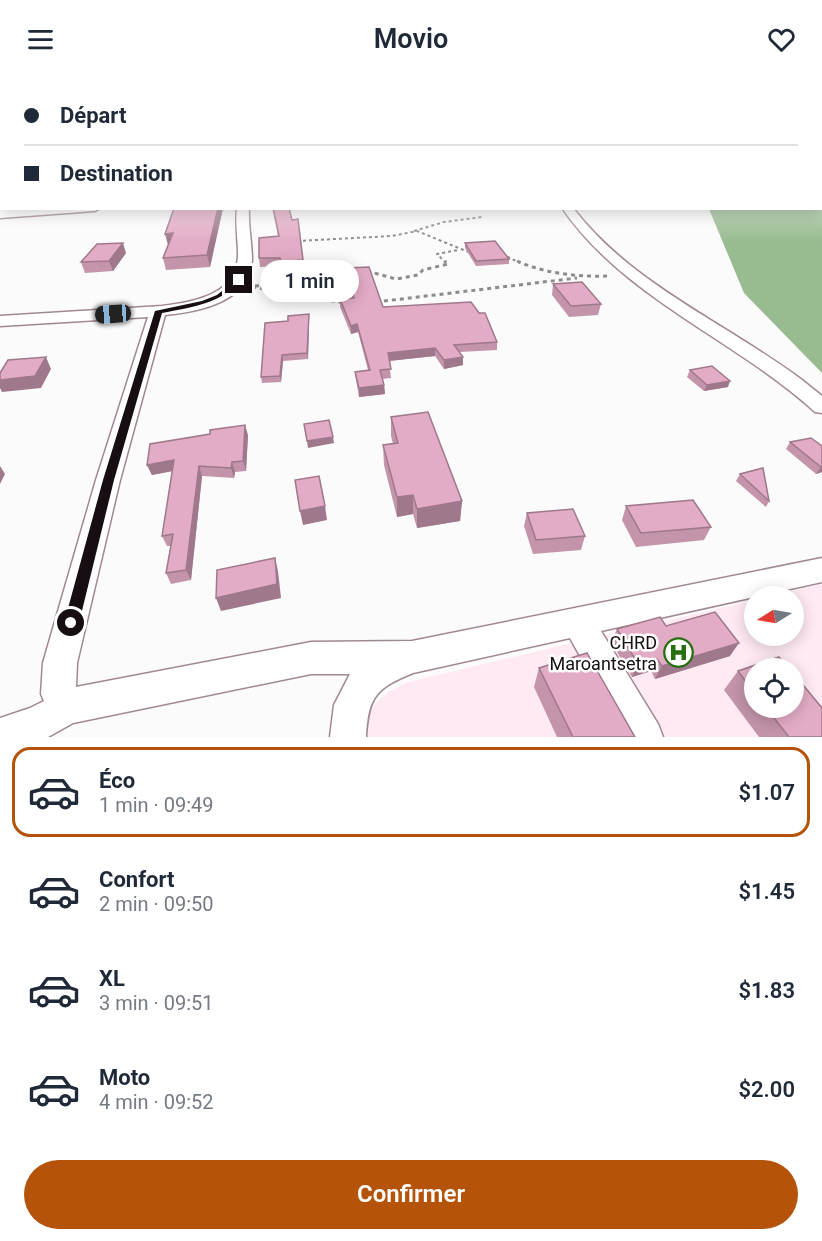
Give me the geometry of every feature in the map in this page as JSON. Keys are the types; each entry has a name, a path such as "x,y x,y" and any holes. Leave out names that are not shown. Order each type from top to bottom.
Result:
{"street":[{"path":"0,214 63,210"},
{"path":"0,321 158,311 204,303 219,296 239,280 246,244 242,226 243,210"},
{"path":"568,210 590,239 633,274 784,375 822,406"},
{"path":"66,707 58,694 60,663 108,480 158,311"},
{"path":"348,737 353,700 365,680 387,667 412,657 822,570"},
{"path":"578,622 645,737"},
{"path":"0,736 44,722 66,707 311,658 412,657"}],"path":[{"path":"293,241 392,236 444,222 482,217"},
{"path":"414,231 459,250 480,253"},
{"path":"364,271 396,279 418,276 423,270 448,264 436,254 459,250"},
{"path":"495,253 508,255 530,267 581,277"},
{"path":"354,272 300,283 248,287 355,305"},
{"path":"367,303 581,277 633,274"}],"shaded area":[{"path":"709,210 822,210 822,373 744,293"},
{"name":"CHRD Maroantsetra","path":"822,584 822,737 358,737 365,720 377,702 390,691 408,682 744,602 744,646 804,646 804,588"}],"building":[{"path":"173,210 218,210 207,255 163,258 173,233 165,234"},
{"path":"273,210 290,210 292,220 298,219 303,260 281,262 280,258 259,258 259,238 279,236"},
{"path":"495,241 509,259 476,261 465,243"},
{"path":"123,243 109,261 81,262 97,244"},
{"path":"369,267 383,307 471,302 479,313 485,313 497,342 454,345 463,357 444,360 435,348 388,353 391,369 380,370 384,385 359,388 355,372 370,370 357,324 351,326 340,299 354,298 346,268"},
{"path":"582,282 601,304 571,306 553,284"},
{"path":"309,314 307,353 282,355 280,376 261,377 265,323 288,321 288,316"},
{"path":"46,357 35,376 0,380 0,373 8,360"},
{"path":"712,366 730,381 707,385 690,370"},
{"path":"428,412 462,501 417,509 413,495 397,497 383,445 398,443 391,417"},
{"path":"329,420 333,437 307,441 304,424"},
{"path":"245,425 243,461 232,462 231,468 199,466 186,570 166,573 173,534 162,536 174,460 147,465 150,444 210,434 210,430"},
{"path":"811,438 822,446 822,467 790,442"},
{"path":"763,468 769,501 740,474"},
{"path":"319,476 325,506 300,511 295,480"},
{"path":"693,500 711,527 641,533 626,506"},
{"path":"573,509 585,536 536,540 527,513"},
{"path":"275,558 277,584 216,598 217,570"},
{"path":"715,612 739,643 662,666 657,659 638,664 617,629 660,617 666,626"},
{"path":"587,653 635,737 573,737 539,668"},
{"path":"744,669 744,679 738,671"},
{"path":"804,686 822,708 822,737 789,737 774,718 804,718"}],"place":[{"name":"CHRD Maroantsetra","path":"678,652"}],"route":[{"path":"71,623 108,480 158,311 204,303 232,288 239,280"}]}
